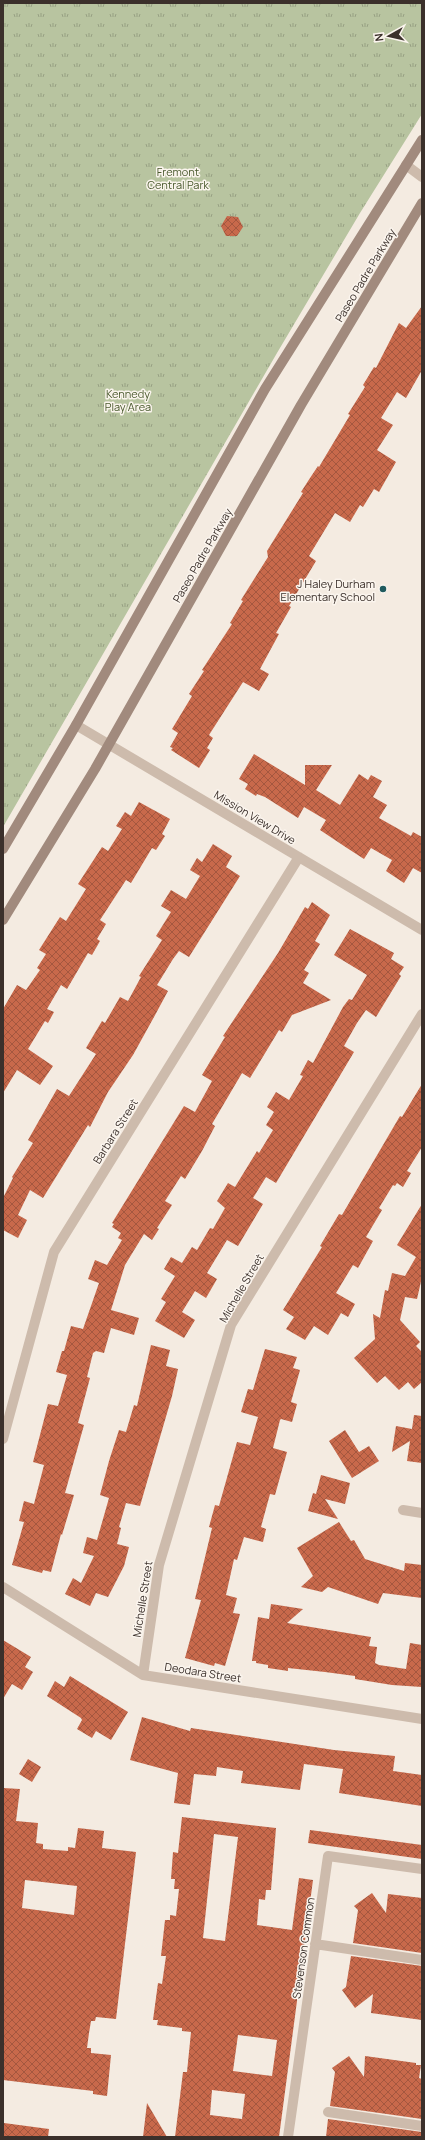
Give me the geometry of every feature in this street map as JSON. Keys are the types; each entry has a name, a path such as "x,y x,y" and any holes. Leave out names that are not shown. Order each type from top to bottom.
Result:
{"main road":[{"name":"Paseo Padre Parkway","path":"3,849 76,724 265,389 422,140"},
{"name":"Paseo Padre Parkway","path":"3,920 109,744 301,405 422,203"}],"street":[{"path":"406,165 422,177"},
{"name":"Mission View Drive","path":"76,724 422,930"},
{"name":"Barbara Street","path":"3,1439 54,1252 299,857"},
{"name":"Michelle Street","path":"142,1675 159,1565 231,1325 422,1014"},
{"path":"403,1510 422,1513"},
{"name":"Deodara Street","path":"3,1587 142,1675 422,1719"},
{"name":"Stevenson Common","path":"288,2137 328,1856 422,1869"},
{"path":"316,1944 422,1960"},
{"path":"328,2112 422,2126"}],"green space":[{"name":"Fremont Central Park","path":"3,3 422,3 422,114 360,213 277,353 3,827"}],"building":[{"path":"227,216 238,217 243,227 237,236 226,236 221,226"},
{"path":"422,306 422,370 406,398 397,392 381,418 393,425 377,450 396,462 379,492 374,489 363,507 360,505 350,522 335,513 309,556 316,561 289,606 291,607 276,633 279,634 260,669 269,674 259,691 243,682 209,735 213,738 207,748 210,750 199,768 171,750 173,748 170,747 178,733 172,729 192,696 189,694 204,671 202,670 232,624 230,623 243,601 241,600 268,557 267,551 303,493 301,492 318,466 319,467 350,415 348,414 365,387 363,385 374,367 376,368 399,323 406,328"},
{"path":"254,754 305,785 305,765 332,765 316,790 340,805 359,774 368,780 371,775 382,781 373,797 387,805 379,818 411,836 413,832 422,837 422,873 413,868 404,883 386,871 392,860 371,848 364,859 320,830 326,820 304,807 298,818 265,797 257,794 256,796 245,789 248,784 239,779"},
{"path":"139,802 170,819 162,834 165,836 156,850 152,848 131,883 126,880 100,920 106,924 97,939 100,941 92,955 88,953 67,989 61,985 47,1009 54,1012 48,1023 45,1021 28,1049 53,1066 40,1085 17,1070 3,1093 3,1009 17,985 26,990 40,970 37,968 46,954 39,950 60,917 66,921 86,889 78,884 102,847 108,851 122,829 116,826 125,812 131,816"},
{"path":"213,844 232,856 226,867 240,876 189,957 179,951 157,985 168,991 133,1055 108,1092 90,1127 88,1125 43,1198 30,1190 18,1215 27,1220 18,1238 3,1230 3,1198 13,1178 12,1177 33,1143 28,1140 57,1089 69,1096 96,1054 86,1048 102,1021 105,1023 120,997 128,1001 141,977 139,976 162,940 156,936 171,912 161,906 171,890 186,899 200,876 190,870 197,858 202,862"},
{"path":"312,902 330,915 315,941 320,944 304,970 309,973 303,983 331,1000 292,1015 282,1032 279,1030 250,1078 242,1073 212,1124 215,1126 202,1151 185,1179 181,1176 165,1201 172,1205 157,1228 159,1229 152,1240 144,1234 125,1265 111,1310 139,1318 134,1335 111,1328 104,1353 96,1351 93,1353 87,1377 90,1378 78,1423 84,1425 65,1493 74,1495 62,1535 61,1534 51,1572 43,1570 42,1573 12,1565 24,1522 19,1521 24,1501 34,1504 44,1465 33,1462 48,1404 58,1406 67,1375 56,1372 62,1351 64,1351 71,1326 83,1329 99,1283 88,1279 95,1260 107,1265 122,1240 118,1238 121,1233 112,1227 114,1224 112,1223 184,1106 195,1112 212,1081 202,1075 225,1037 223,1036 278,953 305,907 308,909"},
{"path":"350,929 394,953 391,959 404,967 399,974 401,976 376,1017 366,1010 357,1023 344,1046 354,1052 276,1183 266,1177 253,1198 263,1204 238,1246 227,1240 207,1273 217,1279 206,1298 195,1291 182,1312 195,1320 184,1338 155,1321 166,1302 161,1299 175,1276 164,1269 171,1257 182,1263 192,1247 197,1250 210,1228 213,1229 225,1208 217,1201 228,1183 235,1187 257,1151 259,1153 273,1130 266,1125 274,1112 267,1107 276,1092 289,1100 303,1076 300,1075 308,1060 313,1063 343,1007 349,999 352,1000 367,975 334,955"},
{"path":"422,1084 422,1147 407,1171 411,1173 403,1187 397,1183 395,1186 393,1185 379,1208 382,1210 366,1237 373,1241 358,1268 353,1265 336,1293 355,1304 348,1317 341,1313 328,1335 314,1326 305,1340 286,1329 294,1317 283,1310 322,1247 320,1246 339,1214 342,1215 400,1116 402,1117"},
{"path":"422,1204 422,1277 417,1299 405,1297 400,1320 420,1342 416,1346 422,1352 422,1382 414,1389 408,1382 399,1390 385,1376 377,1383 354,1358 375,1339 373,1314 380,1318 385,1290 388,1291 392,1273 405,1276 416,1257 397,1245"},
{"path":"151,1345 170,1350 166,1366 178,1369 172,1396 140,1506 126,1503 119,1527 121,1528 117,1544 129,1547 124,1566 108,1597 96,1593 90,1606 65,1594 73,1578 81,1583 94,1556 83,1553 87,1537 97,1540 109,1498 100,1495 109,1461 119,1430 126,1432 134,1405 137,1406"},
{"path":"265,1349 297,1357 293,1368 300,1370 291,1402 297,1404 292,1422 280,1420 273,1448 287,1452 275,1495 270,1494 261,1527 266,1529 263,1542 244,1537 237,1560 234,1559 226,1595 237,1598 233,1613 240,1614 225,1666 215,1663 214,1666 185,1658 201,1600 195,1599 212,1528 209,1527 215,1505 219,1506 237,1442 250,1445 258,1417 241,1412 248,1389 253,1390"},
{"path":"414,1415 422,1416 422,1463 407,1461 410,1441 392,1452 396,1426 412,1429"},
{"path":"345,1430 359,1452 369,1446 379,1461 352,1478 329,1441"},
{"path":"321,1475 350,1483 345,1504 325,1499 338,1519 308,1511 313,1493 316,1494"},
{"path":"339,1522 351,1541 354,1540 365,1559 404,1571 405,1563 422,1565 422,1598 383,1593 378,1604 328,1587 322,1592 301,1587 313,1576 297,1548"},
{"path":"271,1604 303,1609 287,1623 371,1637 369,1646 377,1647 375,1663 379,1665 406,1669 410,1643 422,1645 422,1687 392,1685 355,1679 355,1676 325,1672 288,1668 288,1671 268,1668 268,1665 252,1661 258,1617 269,1619"},
{"path":"3,1640 31,1657 25,1667 33,1672 22,1690 12,1684 3,1699"},
{"path":"70,1676 128,1712 111,1740 96,1731 92,1738 77,1729 82,1720 81,1718 47,1696 55,1681 64,1687"},
{"path":"142,1717 190,1731 191,1728 334,1750 395,1756 393,1771 422,1775 422,1806 339,1793 343,1769 304,1764 300,1790 241,1783 243,1771 217,1767 216,1776 194,1774 190,1805 174,1803 178,1773 130,1760"},
{"path":"28,1759 41,1767 32,1782 19,1774"},
{"path":"3,1788 20,1789 16,1821 38,1823 36,1843 43,1844 43,1849 68,1851 68,1847 75,1848 78,1828 104,1831 102,1848 136,1852 116,2019 96,2017 95,2021 91,2021 87,2048 91,2048 91,2053 111,2055 107,2096 93,2094 93,2091 3,2080","holes":["25,1880 77,1886 74,1915 22,1908"]},
{"path":"182,1817 276,1828 271,1890 266,1890 265,1900 259,1899 257,1925 292,1930 299,1878 313,1880 279,2137 175,2137 183,2072 187,2072 191,2032 182,2031 182,2028 157,2025 158,2020 153,2020 158,1983 162,1984 166,1956 161,1956 165,1920 170,1920 170,1915 176,1916 179,1889 174,1889 175,1879 171,1879 173,1852 178,1853","holes":["214,1834 238,1837 225,1941 203,1938","238,2035 277,2040 272,2076 233,2071","212,2090 245,2094 242,2119 210,2115"]},
{"path":"310,1830 422,1845 422,1859 308,1843"},
{"path":"372,1893 386,1913 388,1894 422,1898 422,1953 353,1943 358,1910 354,1906"},
{"path":"351,1956 422,1966 422,2020 371,2013 373,1994 355,2008 342,1990 346,1987"},
{"path":"349,2056 364,2077 365,2056 421,2065 419,2078 422,2079 422,2119 330,2106 335,2072 332,2068"},
{"path":"147,2103 167,2137 143,2137"},
{"path":"328,2119 422,2132 422,2137 326,2137"},
{"path":"4,2123 49,2129 48,2137 3,2137"}],"place":[{"name":"J Haley Durham Elementary School","path":"383,589"}],"park label":[{"name":"Kennedy Play Area","path":"128,399"}]}
